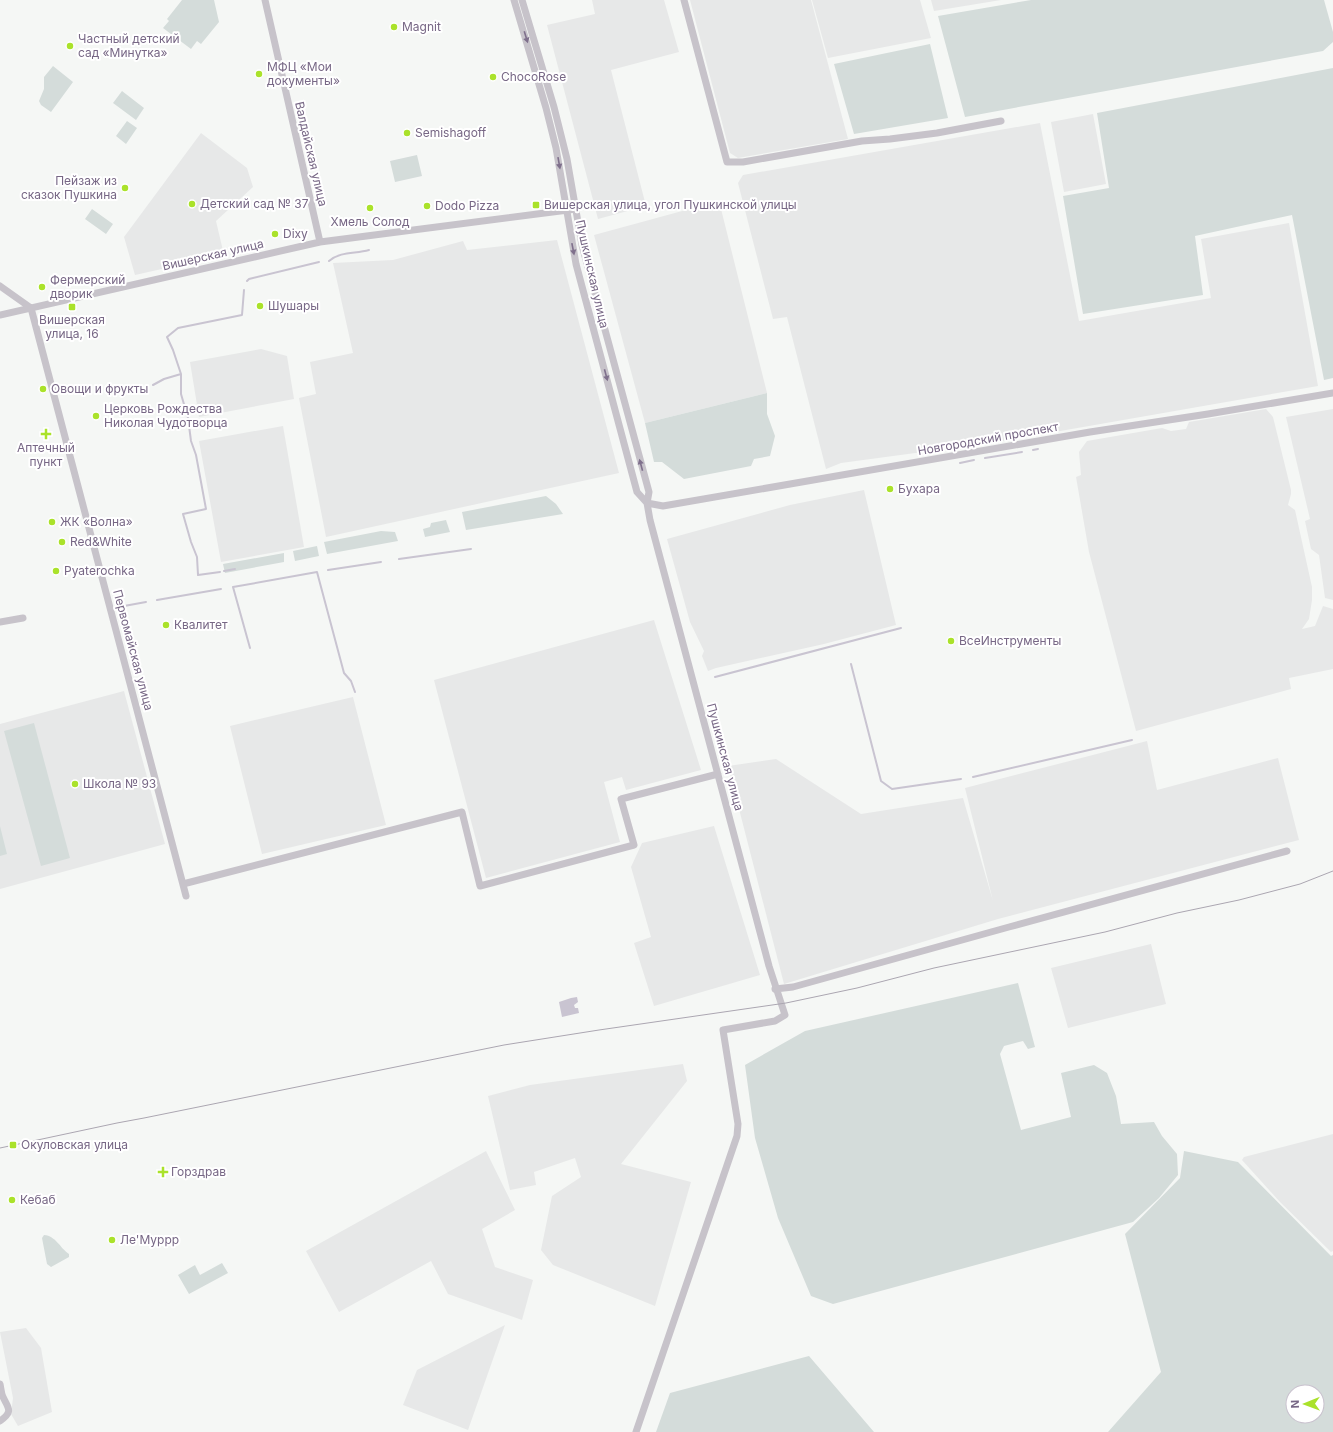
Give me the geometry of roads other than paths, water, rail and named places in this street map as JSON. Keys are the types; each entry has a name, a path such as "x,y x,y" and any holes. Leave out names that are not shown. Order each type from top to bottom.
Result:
{"street":[{"name":"Валдайская улица","path":"265,0 320,242"},
{"name":"Пушкинская улица","path":"514,0 536,72 554,142 576,264 637,492 647,502"},
{"name":"Пушкинская улица","path":"522,0 554,107 567,159 582,245 649,492 647,502 650,520 784,1015 776,1021 723,1030 738,1124 737,1136 636,1432"},
{"path":"684,0 726,162 743,162 862,141 929,134 1001,121"},
{"name":"Вишерская улица","path":"0,315 320,242 576,209"},
{"path":"0,286 31,308"},
{"name":"Первомайская улица","path":"31,308 186,896"},
{"name":"Новгородский проспект","path":"647,502 663,506 1084,433 1333,393"},
{"path":"0,622 23,618"},
{"path":"183,884 462,812 480,886 634,845 621,799 718,774"},
{"path":"776,989 793,987 1287,851"},
{"path":"0,1384 3,1397 9,1406 6,1415 0,1421"}],"waterway":[{"path":"329,261 343,254 369,250"},
{"path":"247,281 249,279 319,262"},
{"path":"220,572 198,575 197,557 183,514 206,509 196,455 191,441 188,418 181,394 181,374 167,337 178,328 242,315 244,290"},
{"path":"153,385 164,379 181,374"},
{"path":"1033,450 1038,449"},
{"path":"985,458 1022,452"},
{"path":"960,463 974,460"},
{"path":"399,559 471,549"},
{"path":"328,570 381,562"},
{"path":"224,571 235,569"},
{"path":"250,648 233,587 317,572 344,673 351,681 355,692"},
{"path":"157,600 221,589"},
{"path":"124,606 146,602"},
{"path":"715,677 901,628"},
{"path":"851,664 881,781 892,789 961,779"},
{"path":"973,777 1132,740"}],"tram line":[{"path":"0,1148 504,1045 786,1003 857,988 934,968 1105,932 1177,913 1239,900 1300,884 1333,871"}],"place":[{"name":"Magnit","path":"394,27"},
{"name":"Частный детский сад «Минутка»","path":"70,46"},
{"name":"МФЦ «Мои документы»","path":"259,74"},
{"name":"ChocoRose","path":"493,77"},
{"name":"Semishagoff","path":"407,133"},
{"name":"Пейзаж из сказок Пушкина","path":"125,188"},
{"name":"Детский сад № 37","path":"192,204"},
{"name":"Вишерская улица, угол Пушкинской улицы","path":"536,205"},
{"name":"Dodo Pizza","path":"427,206"},
{"name":"Хмель Солод","path":"370,208"},
{"name":"Dixy","path":"275,234"},
{"name":"Фермерский дворик","path":"42,287"},
{"name":"Шушары","path":"260,306"},
{"name":"Вишерская улица, 16","path":"72,307"},
{"name":"Овощи и фрукты","path":"43,389"},
{"name":"Церковь Рождества Николая Чудотворца","path":"96,416"},
{"name":"Аптечный пункт","path":"46,434"},
{"name":"Бухара","path":"890,489"},
{"name":"ЖК «Волна»","path":"52,522"},
{"name":"Red&White","path":"62,542"},
{"name":"Pyaterochka","path":"56,571"},
{"name":"Квалитет","path":"166,625"},
{"name":"ВсеИнструменты","path":"951,641"},
{"name":"Школа № 93","path":"75,784"},
{"name":"Окуловская улица","path":"13,1145"},
{"name":"Горздрав","path":"163,1172"},
{"name":"Кебаб","path":"12,1200"},
{"name":"Ле'Муррр","path":"112,1240"}]}
